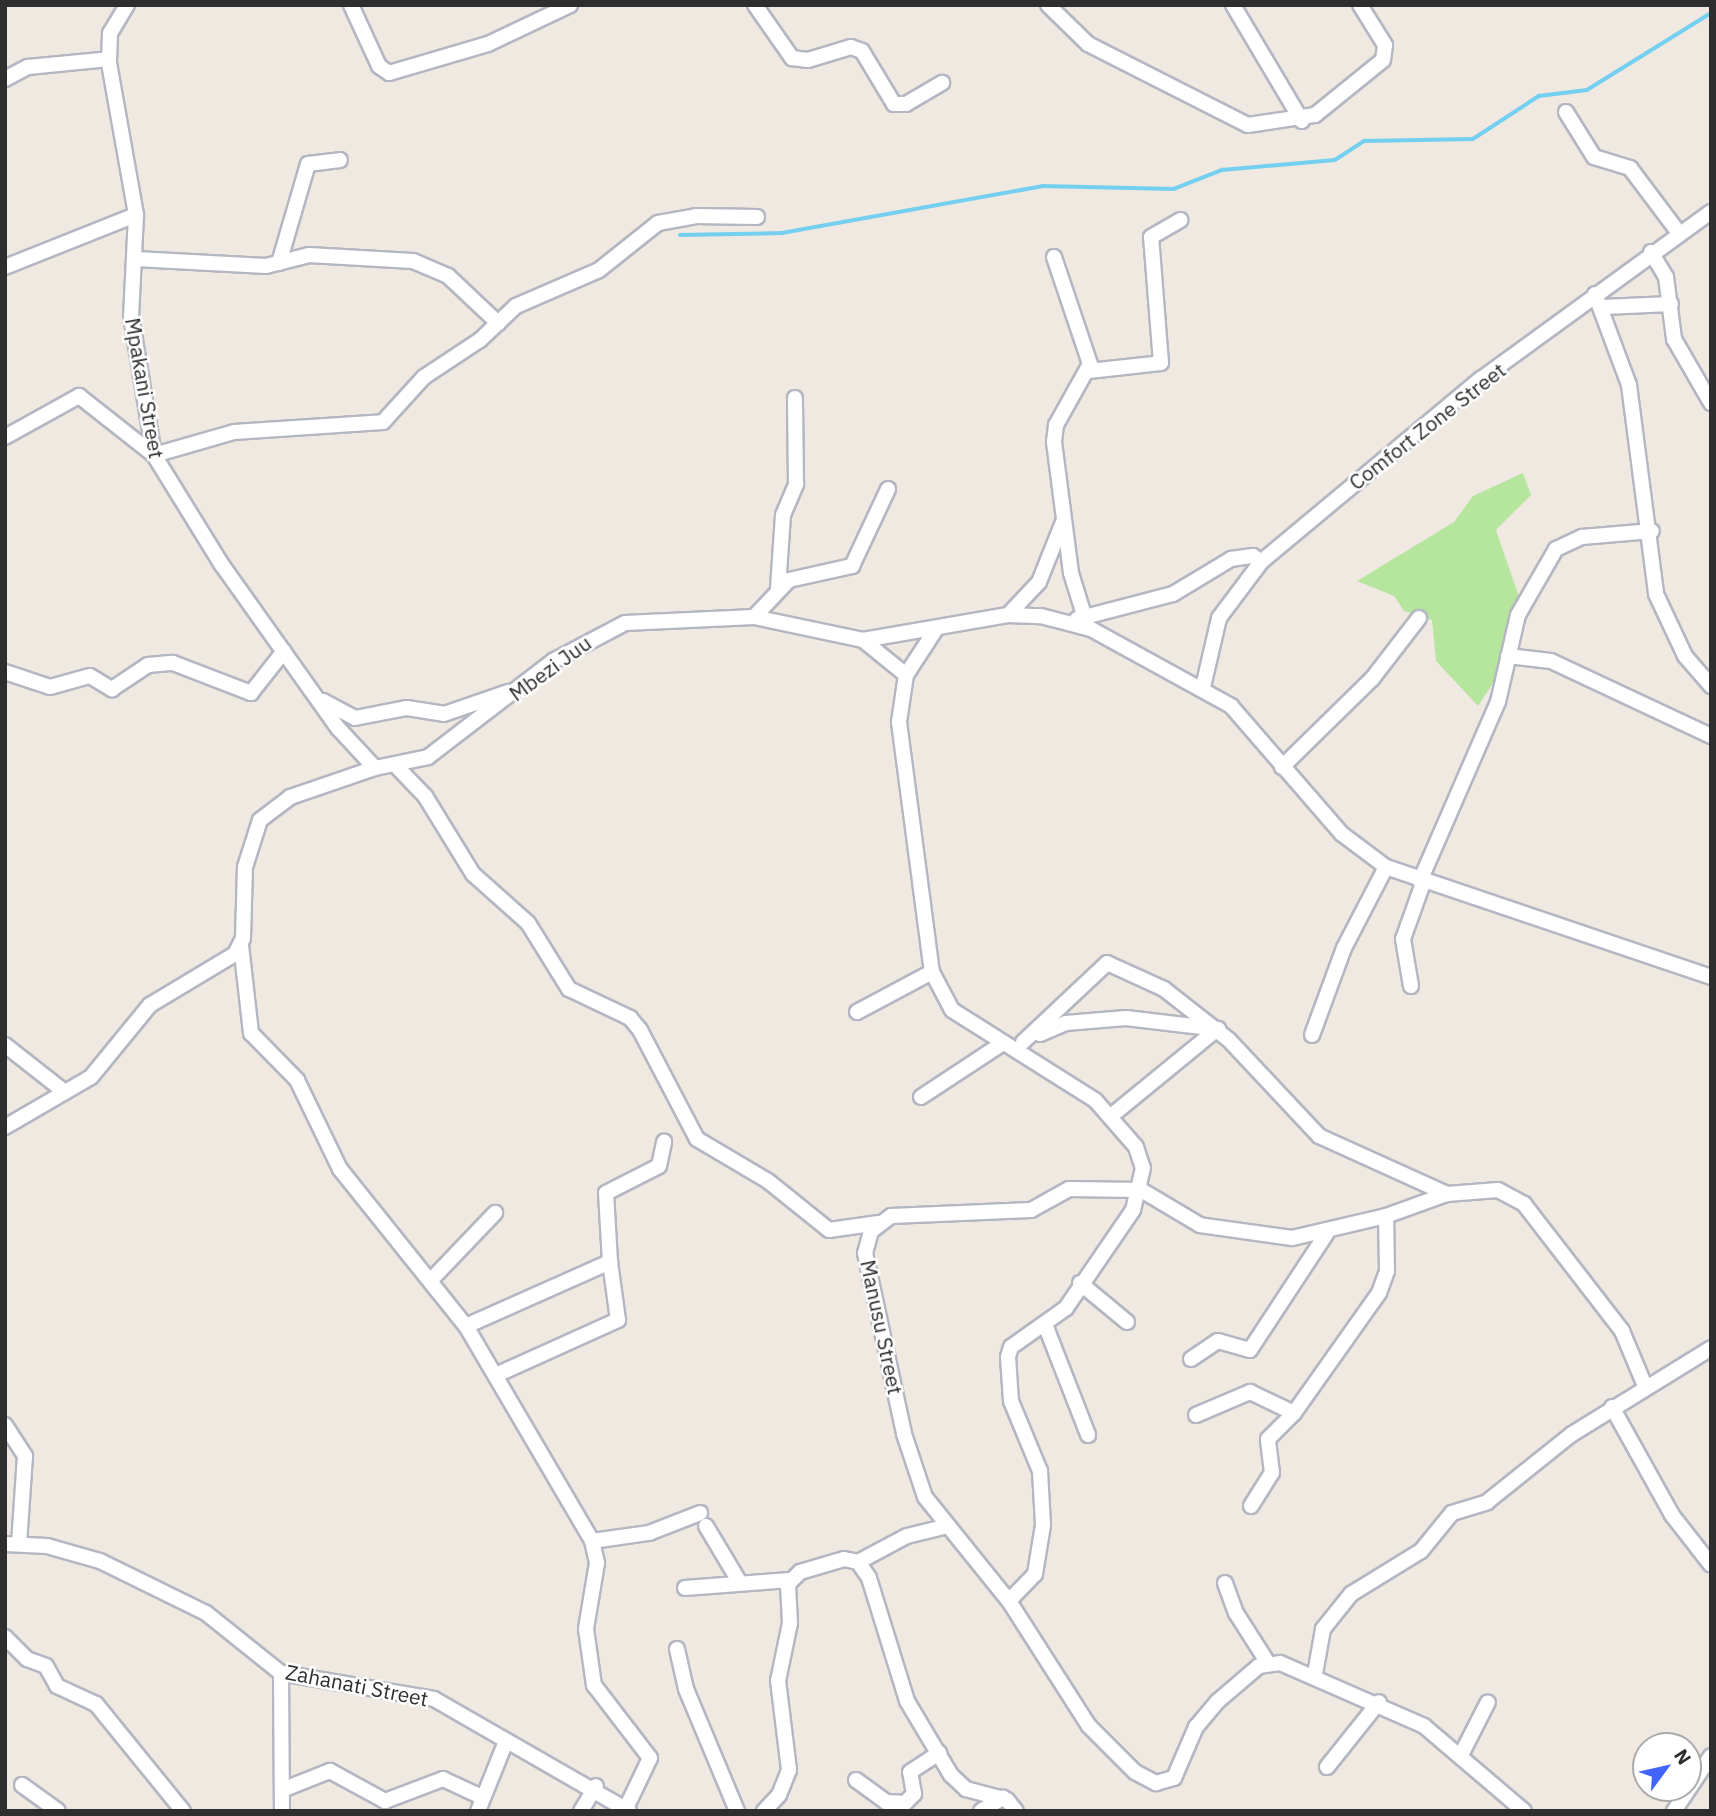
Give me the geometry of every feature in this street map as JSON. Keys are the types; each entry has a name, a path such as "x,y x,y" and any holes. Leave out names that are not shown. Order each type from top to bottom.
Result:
{"street":[{"name":"Mpakani Street","path":"127,5 110,33 109,60 136,215 136,259 131,316 154,455 316,697 375,768"},
{"path":"351,5 379,66 389,73 488,44 569,5"},
{"path":"755,5 792,58 808,60 851,47 862,51 894,104 906,104 942,83"},
{"path":"1048,5 1088,44 1173,82 1236,123 1303,121 1329,107 1385,56 1360,5"},
{"path":"1233,5 1303,121"},
{"path":"5,79 28,67 109,60"},
{"path":"1566,112 1594,157 1630,168 1679,233"},
{"path":"279,263 308,164 340,160"},
{"name":"Comfort Zone Street","path":"1203,687 1219,618 1261,562 1595,294 1711,212"},
{"path":"5,267 136,215"},
{"path":"5,437 79,396 154,455 234,432 383,422 424,377 498,324 525,299 598,270 658,223 696,216 757,217"},
{"path":"1088,371 1161,363 1151,237 1181,220"},
{"path":"1651,253 1666,276 1674,339 1711,404"},
{"path":"136,259 279,263 309,255 424,264 448,276 498,324"},
{"path":"1054,257 1088,371 1056,425 1065,514 1084,615"},
{"path":"1595,294 1603,307 1629,385 1652,531 1658,601 1685,656 1711,686"},
{"path":"1603,307 1671,304"},
{"path":"778,588 784,510 796,484 795,398"},
{"path":"754,617 778,588 810,573 852,566 888,489"},
{"path":"1008,615 1039,582 1065,514"},
{"path":"1411,986 1404,939 1422,882 1485,736 1518,615 1559,546 1582,537 1652,531"},
{"path":"1069,623 1084,615 1173,594 1231,559 1253,556 1261,562"},
{"path":"863,640 1008,615 1069,623 1203,687 1231,706 1355,847 1386,867 1422,882 1711,978"},
{"name":"Mbezi Juu","path":"398,768 445,747 568,651 625,623 754,617 863,640"},
{"path":"1282,767 1373,678 1419,618"},
{"path":"936,629 906,675 899,701 902,767 932,972 951,1010 1003,1043 1023,1050 1111,1116 1141,1157 1141,1190 1080,1283 1046,1327 1011,1347 1006,1369 1011,1401 1040,1471 1043,1525 1035,1574 1009,1601"},
{"path":"863,640 906,675"},
{"path":"5,672 50,687 90,676 112,689 148,665 173,663 251,693 284,651"},
{"path":"1508,656 1551,662 1711,736"},
{"path":"316,697 355,718 407,708 444,714 522,687"},
{"path":"628,1809 650,1758 594,1685 586,1629 597,1563 592,1541 466,1326 340,1169 297,1080 251,1033 241,945 245,867 260,820 300,793 375,768 398,768 425,796 473,874 528,923 569,989 630,1018 640,1030 697,1139 768,1181 829,1230 879,1223 914,1211 1031,1210 1069,1189 1141,1190 1200,1225 1292,1238 1327,1233 1447,1194 1498,1190 1524,1204 1622,1331 1645,1385"},
{"path":"1312,1035 1344,948 1386,867"},
{"path":"5,1127 97,1072 150,1004 228,961 241,945"},
{"path":"1023,1050 1107,963 1164,989 1218,1029 1319,1136 1447,1194"},
{"path":"857,1012 932,972"},
{"path":"1023,1050 1066,1023 1115,1019 1218,1029"},
{"path":"1111,1116 1218,1029"},
{"path":"920,1097 1003,1043"},
{"path":"5,1045 65,1092"},
{"path":"496,1375 618,1320 610,1262 607,1193 659,1166 664,1142"},
{"path":"431,1280 495,1213"},
{"path":"1251,1506 1272,1473 1268,1439 1294,1413 1379,1293 1387,1271 1386,1216"},
{"name":"Manusu Street","path":"879,1223 865,1253 904,1434 925,1497 1009,1601 1090,1726 1135,1772 1156,1783 1174,1778 1211,1708 1268,1663"},
{"path":"1191,1359 1218,1341 1250,1350 1327,1233"},
{"path":"466,1326 610,1262"},
{"path":"1080,1283 1127,1322"},
{"path":"1046,1327 1088,1435"},
{"path":"1315,1674 1323,1629 1352,1594 1421,1551 1452,1513 1487,1502 1612,1407 1711,1348"},
{"path":"1196,1415 1250,1392 1294,1413"},
{"path":"1612,1407 1672,1515 1711,1565"},
{"path":"5,1425 25,1456 12,1544"},
{"path":"592,1541 649,1533 703,1520 740,1583"},
{"path":"685,1588 790,1580 844,1559 858,1562 908,1536 948,1526"},
{"name":"Zahanati Street","path":"12,1544 80,1553 206,1613 281,1673 434,1699 505,1744 596,1786 628,1809"},
{"path":"858,1562 869,1578 913,1716 966,1789 1003,1798 1016,1811"},
{"path":"764,1811 779,1796 789,1770 778,1681 790,1623 790,1580"},
{"path":"1225,1583 1236,1613 1268,1663 1315,1674 1379,1702 1461,1755 1524,1811"},
{"path":"5,1637 27,1659 46,1666 57,1686 96,1704 183,1811"},
{"path":"677,1649 686,1689 737,1811"},
{"path":"281,1673 282,1811"},
{"path":"1327,1766 1379,1702"},
{"path":"1461,1755 1488,1702"},
{"path":"282,1790 330,1771 385,1801 443,1780 480,1804 505,1744"},
{"path":"856,1780 886,1802 905,1803 914,1794 910,1772 939,1753"},
{"path":"1674,1811 1711,1756"},
{"path":"22,1785 58,1811"},
{"path":"581,1811 596,1786"},
{"path":"981,1811 1003,1798"}],"green space":[{"path":"1523,473 1531,495 1496,530 1519,597 1497,677 1478,706 1436,661 1432,620 1404,611 1394,596 1357,581 1454,522 1473,496"}],"waterway":[{"path":"680,235 782,233 1042,186 1174,189 1222,170 1335,160 1364,141 1473,139 1539,96 1587,90 1711,13"}]}
